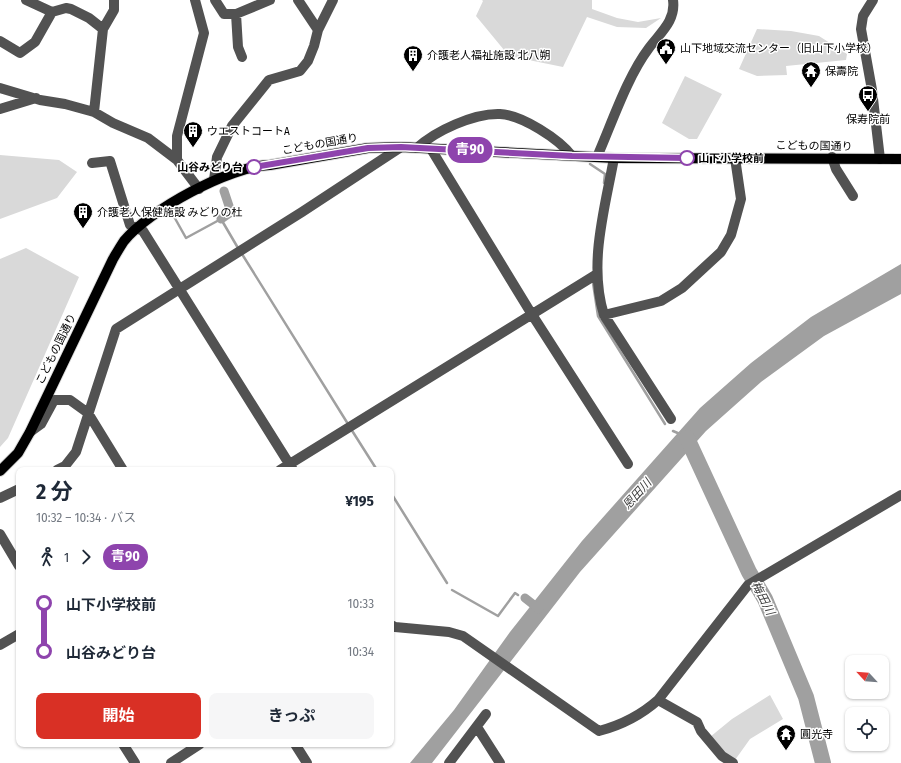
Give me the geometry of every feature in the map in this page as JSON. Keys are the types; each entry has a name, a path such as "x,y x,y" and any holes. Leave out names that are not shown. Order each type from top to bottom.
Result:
{"main road":[{"name":"こどもの国通り","path":"0,471 18,452 30,432 112,260 124,242 138,228 156,214 214,180 237,171 368,148 401,147 614,158 832,157 901,159"}],"street":[{"path":"26,0 52,12 66,8 90,18 103,29"},
{"path":"94,112 103,29 114,10 114,0"},
{"path":"177,160 176,136 204,33 195,0"},
{"path":"215,0 224,14 236,14"},
{"path":"242,57 238,47 236,14 245,4 270,0"},
{"path":"298,0 318,30"},
{"path":"214,180 218,157 232,126 269,80 300,71 308,61 318,30 333,0"},
{"path":"597,157 635,71 649,48 667,27 674,8 673,0"},
{"path":"873,0 863,16 861,29 872,90 880,159"},
{"path":"0,41 20,53 35,42 52,12"},
{"path":"0,88 94,112 113,123 148,138 177,160 199,189"},
{"path":"0,109 36,98"},
{"path":"417,148 426,139 447,127 488,115 501,114 516,118 542,132 564,146 572,156"},
{"path":"63,467 76,452 116,329 302,212 401,147"},
{"path":"431,149 531,313 628,464"},
{"path":"832,157 836,170 853,196"},
{"path":"614,158 598,251 597,274 599,298 604,315 670,419"},
{"path":"604,315 661,302 682,288 721,252 731,235 741,199 735,158"},
{"path":"92,163 110,161 130,225 143,231 291,467 531,313 597,274"},
{"path":"30,432 41,424 54,400 70,400 88,413 121,467"},
{"path":"0,498 16,490"},
{"path":"394,626 459,634 484,649 599,731 620,725 637,716 658,700 748,585 761,579 901,495"},
{"path":"0,534 16,561"},
{"path":"0,645 16,636"},
{"path":"658,700 697,722 701,731 722,756 733,763"},
{"path":"449,763 477,728 486,714"},
{"path":"477,728 500,763"},
{"path":"126,747 135,763"},
{"path":"171,763 195,747"},
{"path":"296,747 306,763"}],"shaded area":[{"path":"482,0 592,0 592,9 617,18 638,22 661,18 646,28 617,27 587,17 563,67 509,56 476,16 483,1"},
{"path":"757,29 791,31 819,36 847,54 846,60 786,66 787,75 757,76 739,69"},
{"path":"685,76 722,94 697,139 689,139 662,123"},
{"path":"0,155 59,160 77,172 57,198 0,219"},
{"path":"26,248 79,277 8,438 0,447 0,259"},
{"path":"770,695 783,719 750,739 735,760 726,754 710,737 732,719"}],"water":[{"name":"恩田川","path":"901,264 901,294 824,336 761,382 706,431 580,572 432,763 410,763 454,710 510,632 582,541 700,408 751,363 811,317"}],"waterway":[{"path":"590,164 605,174 604,183"},
{"path":"221,219 231,212 224,191"},
{"path":"172,213 186,238 221,219 238,248"},
{"path":"242,254 348,424"},
{"path":"593,283 598,316 665,424"},
{"path":"351,429 375,467"},
{"path":"673,431 680,434"},
{"name":"梅田川","path":"687,438 749,572 765,599 806,697 823,763"},
{"path":"394,498 447,583"},
{"path":"452,590 498,616 515,593 518,595"},
{"path":"525,598 539,609"}],"bus line":[{"name":"青90","path":"254,167 368,148 401,147 614,158 687,158"}],"place":[{"name":"山下地域交流センター（旧山下小学校）","path":"666,65"},
{"name":"介護老人福祉施設 北八朔","path":"413,72"},
{"name":"保壽院","path":"811,88"},
{"name":"保寿院前","path":"868,112"},
{"name":"ウエストコートA","path":"193,148"},
{"name":"山下小学校前","path":"687,158"},
{"name":"山谷みどり台","path":"254,167"},
{"name":"介護老人保健施設 みどりの杜","path":"83,229"},
{"name":"圓光寺","path":"786,751"}]}
